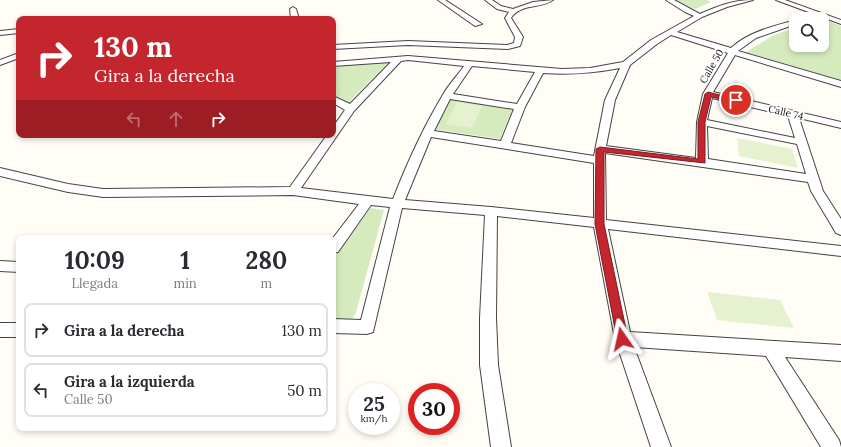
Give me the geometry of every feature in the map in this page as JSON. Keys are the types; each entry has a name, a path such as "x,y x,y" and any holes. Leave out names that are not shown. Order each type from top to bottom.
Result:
{"street":[{"path":"441,0 478,24"},
{"path":"488,0 499,8 513,11 550,0"},
{"path":"669,0 687,11 700,16"},
{"path":"714,0 725,5"},
{"path":"336,64 417,58 540,70 584,72 626,64 654,42 700,16 725,5 750,0"},
{"path":"779,0 812,12"},
{"path":"293,9 294,16"},
{"path":"336,47 408,43 508,47 517,44 519,37 508,18 513,11"},
{"path":"829,14 835,13"},
{"path":"829,18 841,22"},
{"name":"Calle 50","path":"702,162 702,122 708,94 732,52 741,43 753,36 789,24"},
{"path":"0,33 16,31"},
{"path":"671,33 841,84"},
{"path":"0,63 16,56"},
{"path":"336,130 351,109 398,59"},
{"path":"336,326 367,327 397,204 428,132 447,96 470,63"},
{"path":"626,64 610,100 599,155 600,224 622,339 661,447"},
{"path":"505,144 520,107 540,70"},
{"name":"Calle 74","path":"708,94 841,125"},
{"path":"447,96 520,107"},
{"path":"336,101 351,109"},
{"path":"792,113 818,191 841,230"},
{"path":"702,122 801,142"},
{"path":"428,132 505,144 599,155 702,162 814,179"},
{"path":"293,191 330,138"},
{"path":"0,172 60,186 103,193 293,191 368,201 491,212 841,251"},
{"path":"336,244 368,201"},
{"path":"491,212 488,318 489,366 501,447"},
{"path":"0,266 16,267"},
{"path":"0,330 16,330"},
{"path":"622,339 772,350 841,353"},
{"path":"772,350 798,396 832,447"}],"green space":[{"path":"674,0 707,0 711,2 695,9"},
{"path":"829,22 841,26 841,80 746,52 772,36 789,30 789,52 829,52"},
{"path":"389,62 349,102 336,96 336,67"},
{"path":"451,99 513,108 500,139 433,129"},
{"path":"457,102 482,106 472,128 446,124"},
{"path":"737,138 792,149 798,168 739,156"},
{"path":"371,208 384,210 356,312 353,318 349,320 336,321 336,255"},
{"path":"707,292 780,300 794,328 717,320"}],"route":[{"path":"622,339 600,224 600,149 702,162 702,122 708,94 736,100"}]}
